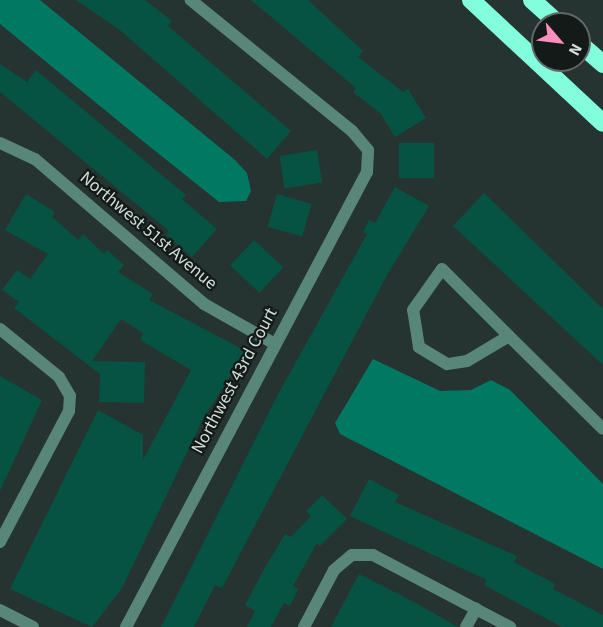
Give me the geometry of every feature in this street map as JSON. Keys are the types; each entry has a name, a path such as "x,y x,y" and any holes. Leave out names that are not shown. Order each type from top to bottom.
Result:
{"highway":[{"path":"471,0 603,123"},
{"path":"532,0 546,12"},
{"path":"591,54 603,64"}],"street":[{"name":"Northwest 43rd Court","path":"126,627 367,172 368,150 191,0"},
{"name":"Northwest 51st Avenue","path":"0,143 35,159 204,304 275,344"},
{"path":"509,336 467,361 447,364 419,347 413,310 442,270 509,336 603,429"},
{"path":"0,329 59,377 70,396 69,411 0,542"},
{"path":"304,627 334,570 352,555 373,555 510,627"},
{"path":"466,627 476,609"},
{"path":"0,610 33,627"}],"shaded area":[{"path":"0,0 40,0 235,160 247,173 251,191 246,201 219,202 139,138 0,24"},
{"path":"373,359 440,391 471,390 491,380 510,390 603,484 603,569 340,434 335,423"}],"building":[{"path":"76,0 145,0 172,21 168,26 291,131 267,159 121,31"},
{"path":"251,0 308,0 363,51 358,57 403,92 408,89 426,118 395,137 381,114 353,92 356,88"},
{"path":"0,64 27,82 36,70 186,195 182,199 217,229 192,257 166,235 169,231 0,92"},
{"path":"399,143 434,143 434,178 399,178"},
{"path":"317,150 322,183 285,189 279,156"},
{"path":"395,187 429,206 387,275 222,588 215,585 194,627 161,627 276,398 367,234 363,232 369,220 375,223"},
{"path":"484,193 603,309 603,365 453,226"},
{"path":"26,194 55,212 52,217 78,240 83,234 104,254 107,250 124,265 118,272 153,294 149,300 246,351 203,419 122,588 92,627 10,589 98,410 143,435 143,460 191,370 140,340 143,333 121,319 92,361 145,362 144,403 99,402 100,374 14,308 19,302 2,290 17,270 30,279 48,254 5,230"},
{"path":"277,194 312,204 302,237 268,227"},
{"path":"254,240 283,267 259,293 230,266"},
{"path":"0,376 42,400 0,491"},
{"path":"369,479 399,495 395,502 517,556 514,562 555,584 553,589 603,615 603,627 562,627 484,585 487,580 350,516"},
{"path":"322,495 347,519 320,546 317,543 293,586 298,589 290,606 284,603 271,627 247,627 255,611 245,605 263,571 285,534 291,537 311,516 306,511"},
{"path":"359,574 412,601 458,627 331,627"}]}
